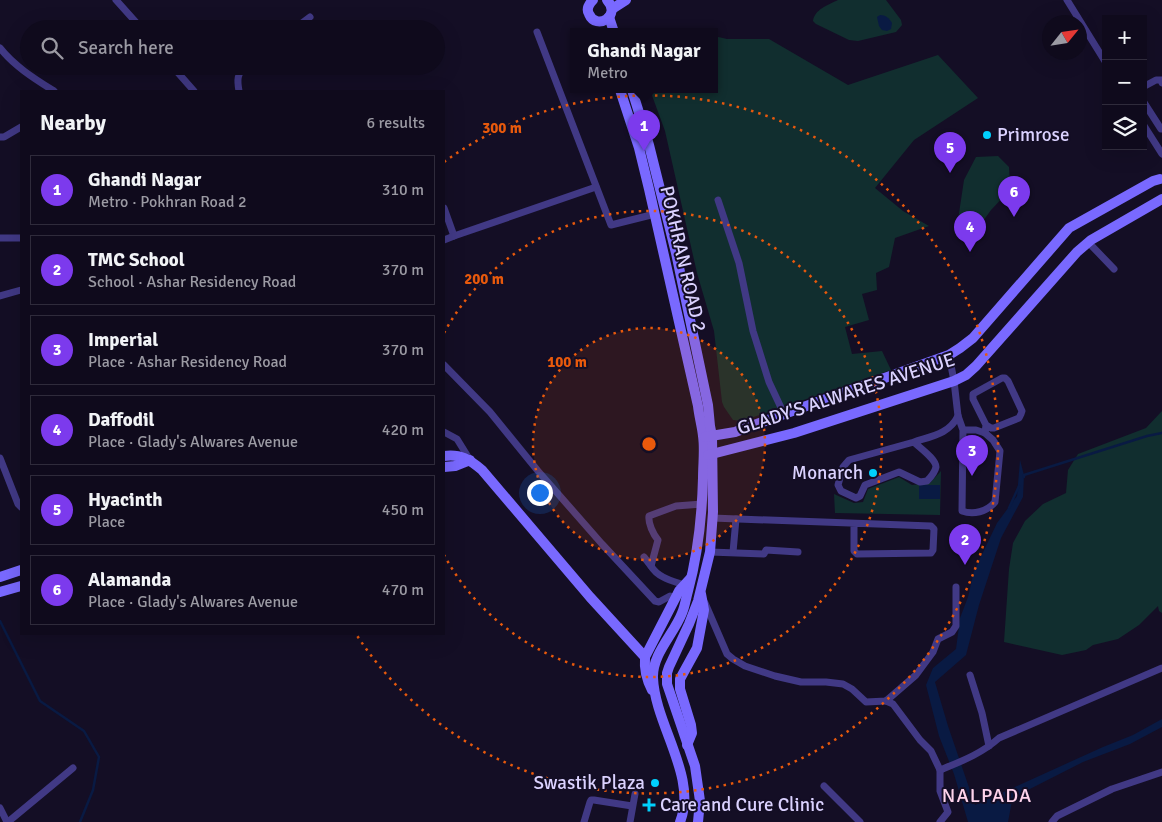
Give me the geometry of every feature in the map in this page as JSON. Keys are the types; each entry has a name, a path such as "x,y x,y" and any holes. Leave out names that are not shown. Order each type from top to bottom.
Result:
{"main road":[{"path":"609,6 626,0"},
{"path":"591,1 588,14 591,18 598,21 604,21 609,6"},
{"path":"609,6 613,28"},
{"path":"598,21 600,28"},
{"name":"POKHRAN ROAD 2","path":"621,93 676,253 708,405 710,426 708,436"},
{"name":"POKHRAN ROAD 2","path":"633,93 649,145 655,214 694,387 708,436"},
{"path":"1161,176 1162,190"},
{"name":"GLADY'S ALWARES AVENUE","path":"708,436 735,432 948,355 973,338 1069,228 1161,176"},
{"name":"GLADY'S ALWARES AVENUE","path":"708,455 794,433 954,381 966,375 1070,259 1089,243 1162,199"},
{"path":"698,822 700,801 695,766 667,684 667,674 698,601 710,552 712,518 708,436"},
{"path":"445,456 454,455 470,460 482,470 590,597 647,653"},
{"path":"680,822 684,797 680,768 660,714 654,669 682,613 692,576 697,552 708,455"},
{"path":"445,467 455,466 470,460"},
{"path":"0,577 20,570"},
{"path":"657,698 646,678 644,668 647,653 673,602 692,576"},
{"path":"2,592 20,586"},
{"path":"687,745 692,733 680,689 680,679 697,648 704,610 701,591"},
{"path":"668,735 682,730"}],"street":[{"path":"116,0 134,20"},
{"path":"1067,0 1104,60"},
{"path":"305,20 310,16"},
{"path":"537,32 611,225 655,214"},
{"path":"0,48 20,67"},
{"path":"29,75 52,90"},
{"path":"180,75 193,90"},
{"path":"239,75 239,90"},
{"path":"1147,85 1156,80 1161,80 1162,83"},
{"path":"1146,105 1162,129"},
{"path":"0,137 4,137 20,128"},
{"path":"1147,130 1162,154"},
{"path":"445,240 596,187"},
{"path":"718,200 739,263 761,357 769,382 784,414"},
{"path":"445,211 454,236"},
{"path":"0,238 20,238"},
{"path":"1089,243 1114,269"},
{"path":"0,296 20,290"},
{"path":"948,355 954,381 958,416 963,430 962,511 965,513 977,513 991,507 995,502 1000,451 993,440 985,433 976,430 963,430"},
{"path":"445,365 490,412 545,478 655,601 659,602 670,596 673,602"},
{"path":"985,433 986,425 973,399 973,394 1005,378 1022,411 1021,414 1019,418 1000,426 991,428 986,425"},
{"path":"914,442 929,456 936,469 927,481 920,482 899,472 865,485 860,496 856,498 839,488 838,483 843,467 849,460 946,431 958,416"},
{"path":"445,433 457,440 470,460"},
{"path":"0,458 20,506"},
{"path":"651,566 658,540 648,519 649,516 676,506 702,504"},
{"path":"712,518 931,526 934,529 933,550 931,553 857,554 854,551 854,524"},
{"path":"733,552 736,519"},
{"path":"710,552 764,554 766,550 798,552"},
{"path":"644,557 659,575 684,586"},
{"path":"0,577 2,592"},
{"path":"886,701 916,674 933,652 938,639 952,632 956,626 956,587"},
{"path":"701,591 727,654 732,659 745,666 800,682 843,684 852,689 866,702 886,701 893,704 920,740 931,751 940,770 940,791 948,812 940,822"},
{"path":"940,770 963,761 990,746 999,738 1162,668"},
{"path":"970,675 990,746"},
{"path":"0,808 7,822 73,768"},
{"path":"1052,822 1057,816 1112,789 1162,772"},
{"path":"824,786 860,822"},
{"path":"630,822 635,794"},
{"path":"584,822 591,800 632,806"}],"green space":[{"path":"838,0 886,0 901,20 902,25 896,32 858,41 849,40 813,21 819,10"},
{"path":"718,37 727,39 769,39 848,85 938,55 978,98 914,140 875,188 903,211 929,226 895,238 889,267 876,273 877,290 862,294 869,320 845,327 852,354 882,351 891,370 742,421 733,420 722,402 714,331 697,273 665,131 651,93 718,93"},
{"path":"998,156 1009,167 1010,184 1005,187 1006,194 978,228 958,220 964,180 976,157"},
{"path":"1162,411 1162,613 1159,611 1158,606 1139,625 1118,639 1093,645 1086,650 1062,655 1004,642 1009,569 1013,543 1025,521 1043,504 1066,493 1068,470 1078,454 1146,428"},
{"path":"941,471 940,515 835,513 834,494 854,503 863,502 868,489 899,477 912,485 930,483"}],"water":[{"path":"880,15 886,16 890,20 892,23 891,29 887,31 882,30 877,17"},
{"path":"1020,460 1024,475 1023,497 1001,538 979,605 966,655 935,682 975,805 1133,735 1162,719 1162,727 1130,744 1083,762 1022,793 1012,801 1008,822 968,822 954,774 939,736 926,685 933,668 956,649 960,618 968,597 974,571 997,523 1017,496"},
{"path":"919,485 940,485 940,499 919,499"}],"waterway":[{"path":"1024,477 1024,475 1162,433"},
{"path":"1009,508 1019,486"},
{"path":"0,621 40,701 84,731 99,757 93,790 80,822"}],"place":[{"name":"Primrose","path":"987,135"},
{"name":"Ghandi Nagar","path":"644,151"},
{"name":"Hyacinth","path":"950,173"},
{"name":"Alamanda","path":"1014,217"},
{"name":"Daffodil","path":"970,252"},
{"name":"Monarch","path":"873,473"},
{"name":"Imperial","path":"972,476"},
{"name":"TMC School","path":"965,565"},
{"name":"Swastik Plaza","path":"655,783"},
{"name":"Care and Cure Clinic","path":"649,805"}],"district":[{"name":"NALPADA","path":"987,795"}]}
